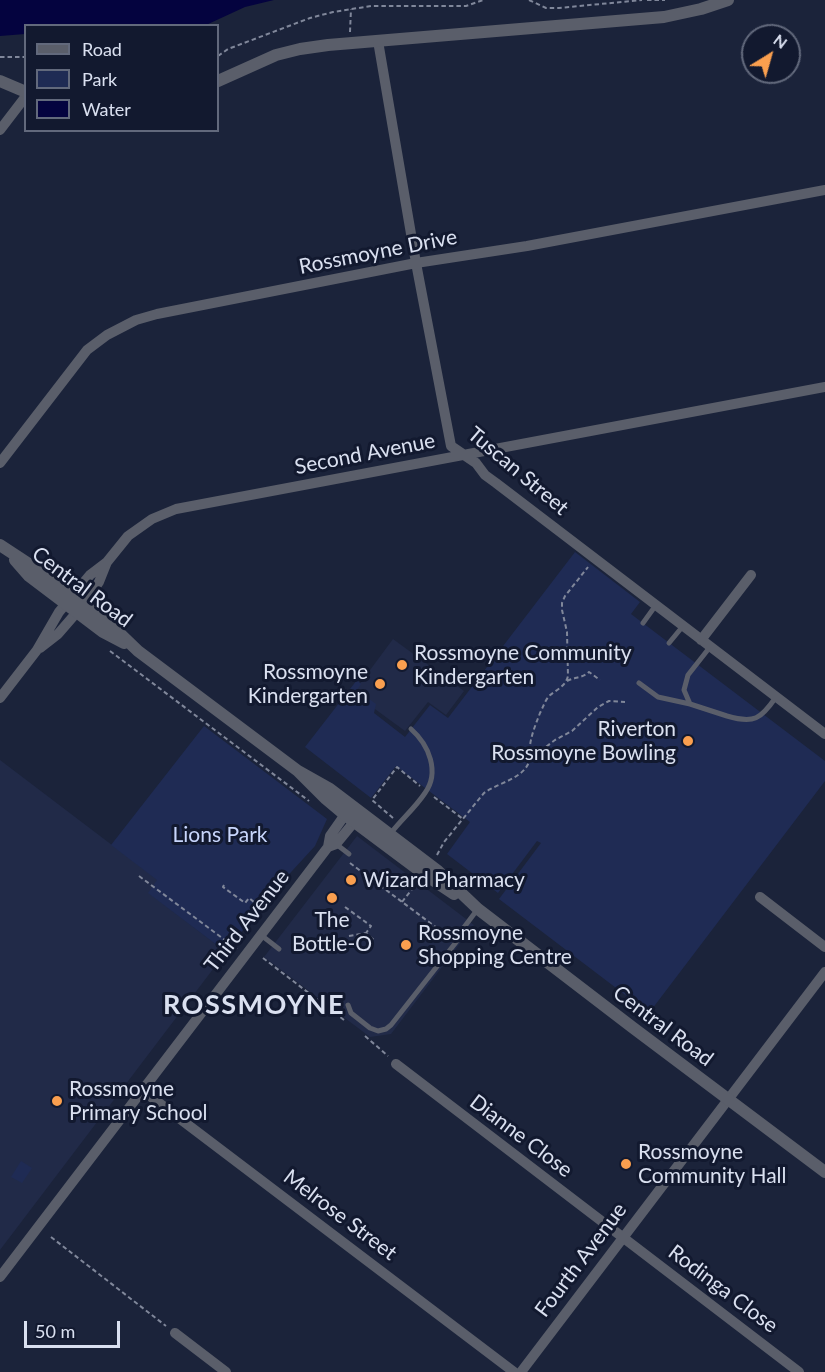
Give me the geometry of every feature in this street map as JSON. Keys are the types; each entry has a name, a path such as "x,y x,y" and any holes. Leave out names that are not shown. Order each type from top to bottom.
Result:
{"street":[{"path":"219,81 276,55 300,49 664,16 701,9 728,0"},
{"name":"Tuscan Street","path":"378,41 416,263 451,446 476,463 490,479 825,734"},
{"path":"0,81 24,93"},
{"path":"0,130 24,97"},
{"name":"Rossmoyne Drive","path":"0,463 87,350 107,335 136,320 156,314 416,263 527,246 825,190"},
{"name":"Second Avenue","path":"0,698 37,650 69,599 90,575 107,562 128,536 152,519 176,509 825,387"},
{"name":"Central Road","path":"3,547 29,576 69,599 103,632 138,651 297,771 330,789 353,814 432,880 478,909 825,1172"},
{"name":"Second Avenue","path":"37,650 58,634 80,608 99,582 107,562"},
{"path":"706,643 751,575"},
{"name":"Central Road","path":"353,814 390,835 438,871 478,909"},
{"name":"Third Avenue","path":"0,1276 261,935 332,846 353,814"},
{"path":"760,897 825,947"},
{"name":"Fourth Avenue","path":"521,1372 825,972"},
{"name":"Dianne Close","path":"396,1064 623,1238"},
{"name":"Melrose Street","path":"142,1090 514,1372"},
{"name":"Rodinga Close","path":"623,1238 799,1372"},
{"path":"175,1333 226,1372"}],"lane":[{"path":"643,623 656,606"},
{"path":"669,643 682,626"},
{"path":"690,704 684,690 688,675 706,643"},
{"path":"639,683 658,697 690,704 743,721 761,715 777,698"},
{"path":"390,835 427,791 432,776 432,764 428,751 421,738 411,729"},
{"path":"332,846 349,854"},
{"path":"348,1005 351,1013 370,1028 378,1031 386,1029 457,941 459,934 478,909"},
{"path":"261,935 279,949"}],"path":[{"path":"219,55 228,49 310,18 333,12 371,6 466,6 483,0"},
{"path":"530,0 546,8 559,8 642,0"},
{"path":"647,0 665,0"},
{"path":"0,57 24,57"},
{"path":"567,681 567,632 562,603 594,558"},
{"path":"103,645 309,801"},
{"path":"433,862 458,823 484,793 518,776 528,765 531,735 548,697 567,681 582,677 589,672 600,680"},
{"path":"530,759 555,740 572,731 598,707 609,701 625,702"},
{"path":"394,819 372,800 397,767 463,819"},
{"path":"343,858 451,939"},
{"path":"139,876 237,949"},
{"path":"402,902 420,879"},
{"path":"224,885 223,887 245,903 248,897 265,911"},
{"path":"345,907 371,926 366,933 349,936"},
{"path":"366,933 374,940"},
{"path":"263,958 344,1020"},
{"path":"362,1034 396,1064"},
{"path":"51,1238 175,1333"}],"shaded area":[{"name":"Rossmoyne Community Kindergarten","path":"393,639 464,691 446,715 428,702 405,731 353,693"},
{"name":"Rossmoyne Primary School","path":"0,760 158,880 149,893 226,952 0,1250"},
{"path":"357,836 474,925 391,1034 370,1037 264,957"}],"green space":[{"path":"575,552 640,602 631,614 825,761 825,781 649,1013 499,899 541,843 537,841 498,893 447,854 470,822 396,766 371,798 305,747 357,680 361,684 357,690 376,704 374,713 405,737 430,705 448,718"},
{"name":"Lions Park","path":"204,726 327,819 315,846 270,895 226,952 148,893 157,880 111,845"},
{"path":"21,1161 32,1168 22,1183 11,1177"}],"water":[{"path":"0,0 274,0 245,7 208,24 24,24 24,34 0,36"}],"place":[{"name":"Rossmoyne Community Kindergarten","path":"402,665"},
{"name":"Rossmoyne Kindergarten","path":"380,684"},
{"name":"Riverton Rossmoyne Bowling","path":"688,741"},
{"name":"Wizard Pharmacy","path":"351,880"},
{"name":"The Bottle-O","path":"332,898"},
{"name":"Rossmoyne Shopping Centre","path":"406,945"},
{"name":"Rossmoyne Primary School","path":"57,1101"},
{"name":"Rossmoyne Community Hall","path":"626,1164"}],"district":[{"name":"ROSSMOYNE","path":"254,1005"}]}
